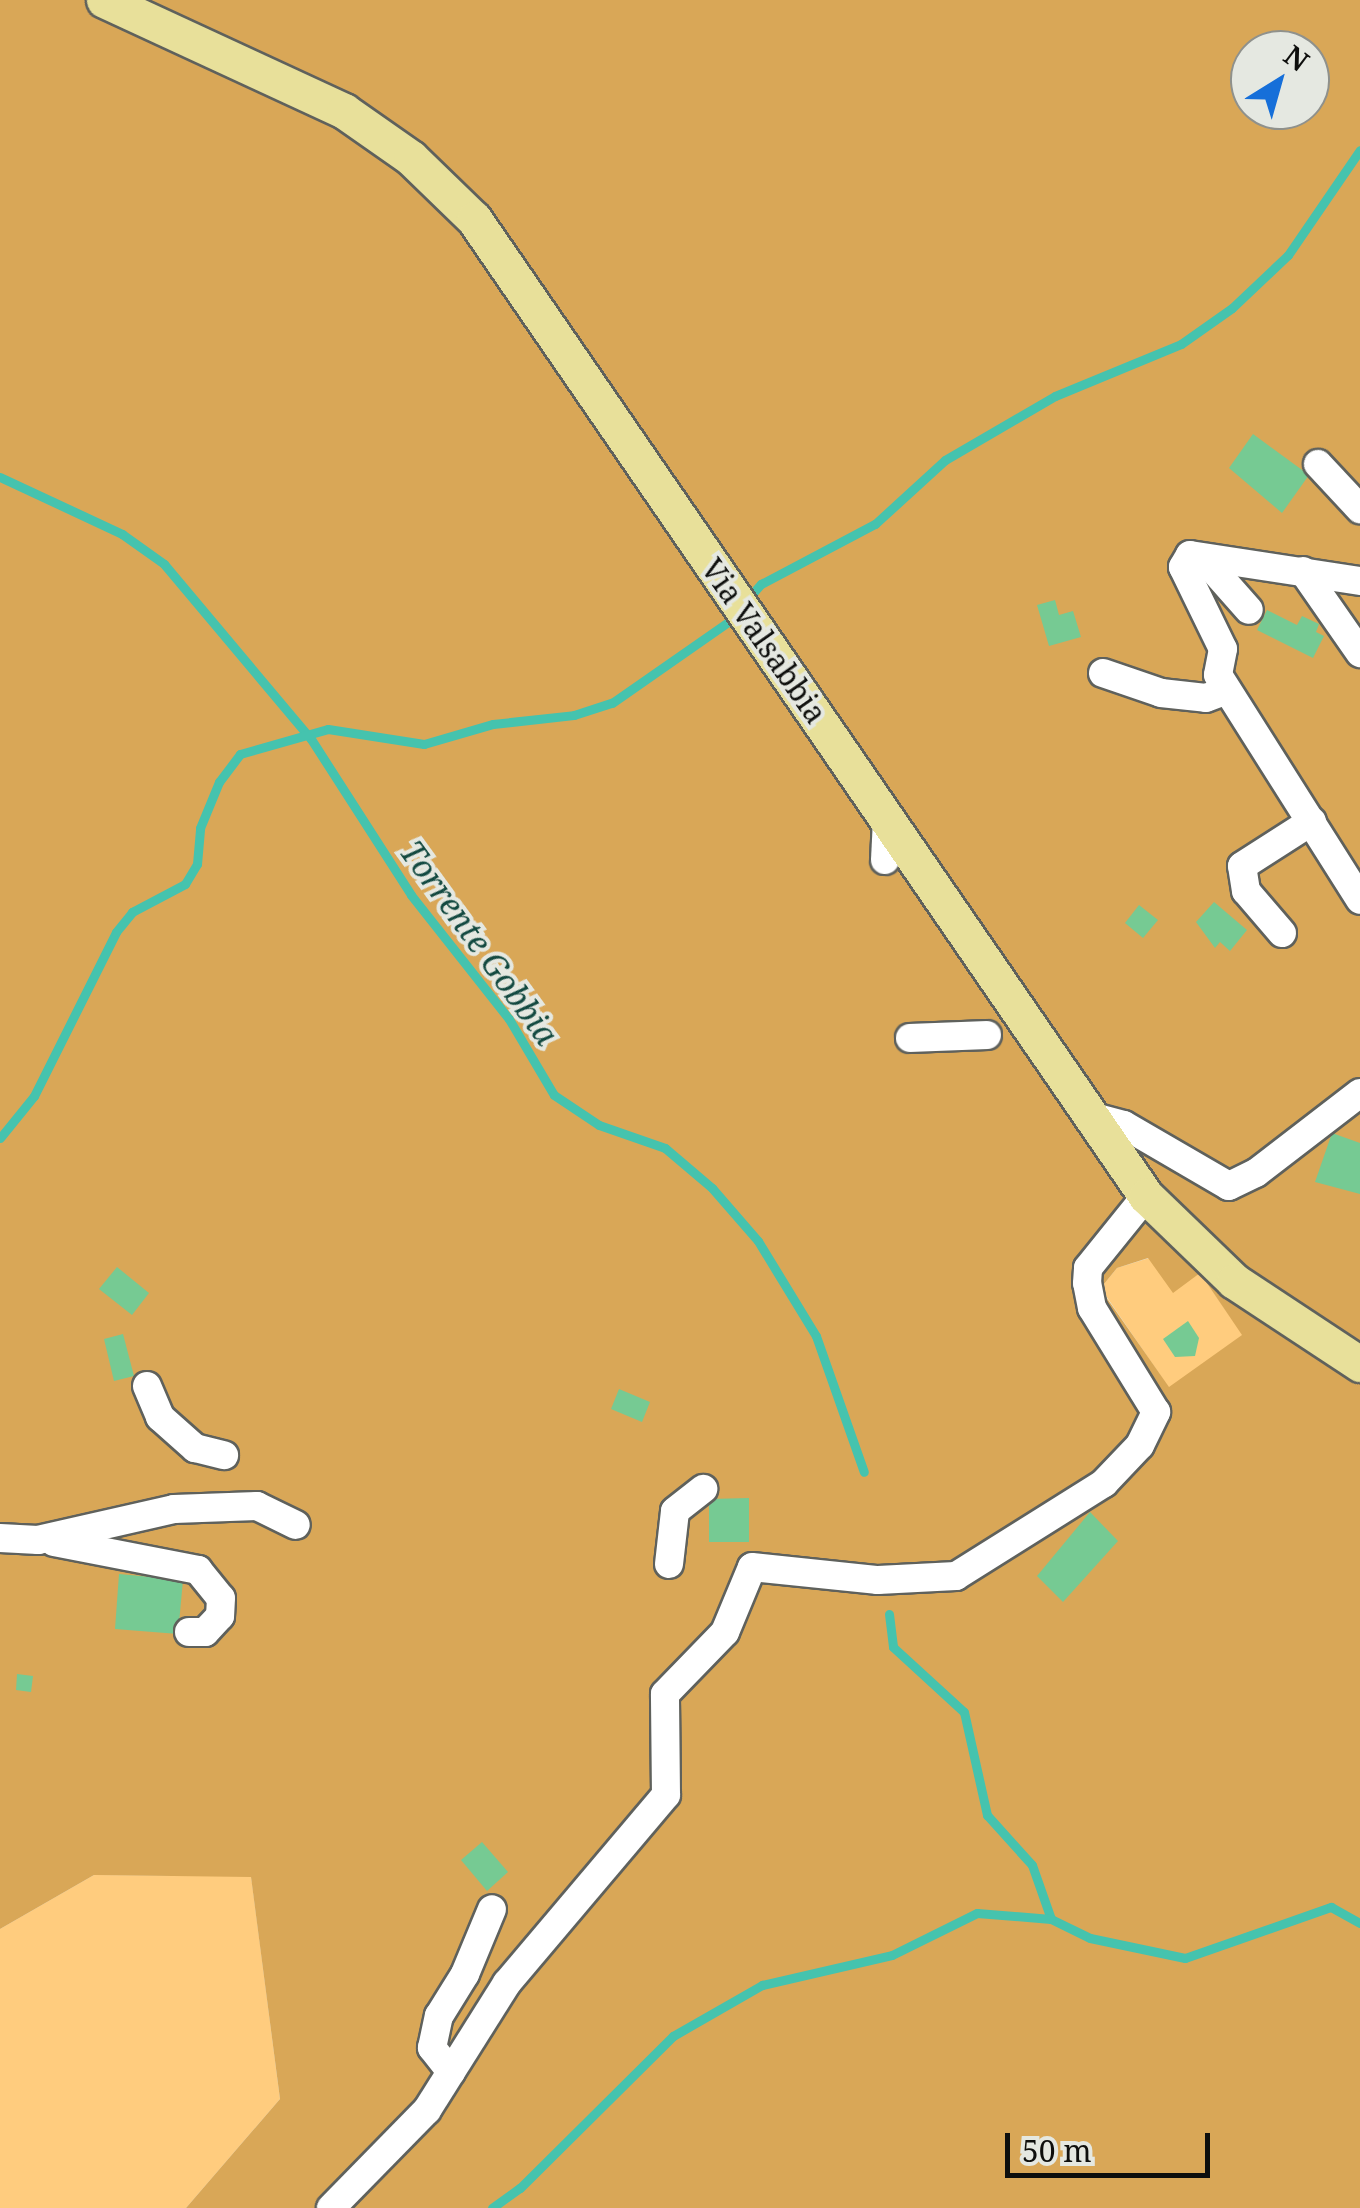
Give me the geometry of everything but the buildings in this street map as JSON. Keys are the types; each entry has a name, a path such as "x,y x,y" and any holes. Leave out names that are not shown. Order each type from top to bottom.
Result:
{"main road":[{"name":"Via Valsabbia","path":"104,0 312,94 384,138 438,182 510,264 720,578 1146,1196 1234,1281 1360,1364"}],"street":[{"path":"1318,464 1360,509"},
{"path":"1360,581 1190,555 1184,567 1223,649 1218,675 1360,900"},
{"path":"1202,558 1249,610"},
{"path":"1304,570 1360,653"},
{"path":"1104,673 1161,693 1206,698 1227,690"},
{"path":"885,860 887,819"},
{"path":"1282,933 1246,891 1242,866 1312,821"},
{"path":"910,1038 987,1035"},
{"path":"1090,1116 1124,1125 1229,1186 1256,1173 1360,1094"},
{"path":"331,2208 427,2110 507,1982 666,1795 665,1694 725,1632 752,1567 878,1580 956,1576 1104,1483 1140,1445 1156,1412 1088,1296 1088,1268 1103,1234 1146,1196"},
{"path":"147,1386 160,1416 195,1448 224,1455"},
{"path":"669,1564 675,1512 704,1489"},
{"path":"38,1540 174,1509 257,1506 296,1525"},
{"path":"0,1538 38,1540 198,1570 221,1598 220,1616 204,1632 189,1632"},
{"path":"451,2072 432,2048 439,2016 465,1974 492,1909"}],"shaded area":[{"path":"0,0 1360,0 1360,2208 186,2208 280,2099 251,1877 94,1875 0,1929","holes":["1148,1258 1173,1293 1200,1273 1242,1335 1169,1387 1106,1297 1104,1284 1117,1268"]},
{"path":"1149,1258 1200,1273 1243,1335 1169,1388 1106,1296 1104,1284 1117,1268"},
{"path":"94,1875 251,1876 280,2099 186,2208 0,2208 0,1929"}],"waterway":[{"path":"746,601 761,584 875,524 945,460 1055,396 1181,344 1232,308 1288,255 1360,150"},
{"name":"Torrente Gobbia","path":"0,477 122,534 164,564 311,739 411,895 509,1019 554,1095 599,1125 665,1148 712,1188 758,1241 816,1336 864,1472"},
{"path":"0,1138 34,1096 116,932 132,912 185,884 197,864 200,828 219,782 240,754 328,729 424,744 493,724 574,715 612,703 738,615"},
{"path":"889,1614 893,1647 964,1712 987,1815 1032,1865 1051,1919 1090,1938 1185,1958 1331,1907 1360,1923"},
{"path":"492,2208 520,2188 673,2036 762,1985 892,1955 977,1913 1051,1919"}]}
